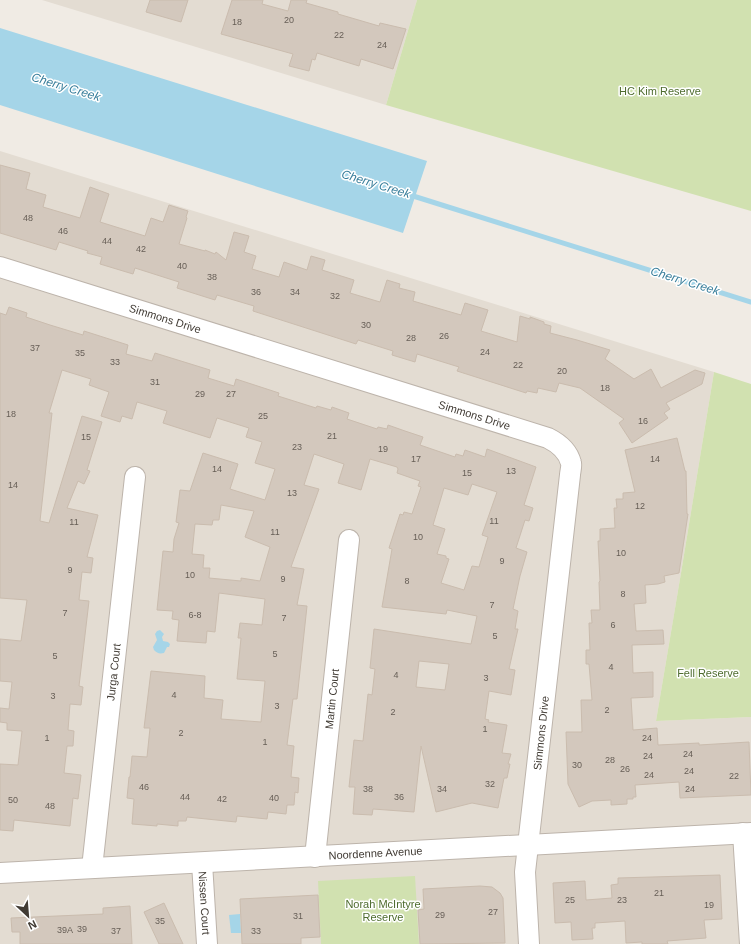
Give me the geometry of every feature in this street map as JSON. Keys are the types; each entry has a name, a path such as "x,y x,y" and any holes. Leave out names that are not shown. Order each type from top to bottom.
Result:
{"street":[{"name":"Simmons Drive","path":"0,266 548,438 558,443 566,452 571,463 525,872 529,944"},
{"name":"Jurga Court","path":"92,868 134,477"},
{"name":"Martin Court","path":"315,857 348,540"},
{"name":"Noordenne Avenue","path":"0,873 747,833"},
{"path":"747,833 750,944"},
{"name":"Nissen Court","path":"202,862 207,944"}],"shaded area":[{"path":"42,0 417,0 386,105"},
{"path":"0,151 714,372 656,721 751,717 751,944 0,944"}],"green space":[{"name":"HC Kim Reserve","path":"417,0 751,0 751,211 386,105"},
{"name":"Fell Reserve","path":"714,372 751,384 751,717 656,721 681,573"},
{"name":"Norah McIntyre Reserve","path":"415,876 419,944 321,944 318,881"}],"water":[{"path":"0,28 427,161 403,233 0,105"},
{"path":"160,630 164,634 162,637 163,641 170,644 164,653 156,652 153,647 157,640 155,634"},
{"path":"240,914 241,933 231,933 229,915"}],"building":[{"path":"150,0 188,0 181,22 146,12"},
{"path":"232,0 263,0 262,4 288,11 291,0 307,0 306,3 338,12 338,14 379,26 380,23 406,29 393,69 361,59 359,66 317,53 315,60 312,59 309,71 289,66 293,54 221,34"},
{"path":"0,165 30,173 26,189 46,195 43,207 80,218 90,187 109,194 100,222 145,236 151,218 163,222 169,205 188,211 179,244 215,254 216,252 226,260 234,232 249,236 244,252 256,256 252,269 279,277 284,262 307,270 311,256 325,260 322,270 354,280 350,293 380,302 387,280 400,284 399,288 415,292 413,301 461,315 465,303 488,310 481,331 517,342 520,316 530,319 530,317 551,326 550,333 610,350 605,359 634,379 651,369 661,388 695,370 705,373 702,384 666,403 670,409 664,413 668,418 632,443 619,423 624,419 580,388 559,383 556,392 538,388 537,393 527,391 526,393 457,371 459,367 417,354 415,362 392,355 393,351 358,340 356,344 253,311 254,306 217,295 215,300 177,288 179,282 135,268 133,274 100,264 102,257 59,242 56,250 0,233"},
{"path":"9,307 27,313 26,317 50,325 83,335 84,331 128,345 126,354 152,361 155,353 210,370 208,378 234,386 236,379 279,393 278,396 316,408 317,406 331,410 332,407 349,413 347,419 377,429 378,427 387,429 388,425 423,437 420,445 455,457 456,454 463,456 465,450 485,457 487,449 536,467 524,505 533,508 529,521 525,520 516,548 527,552 513,609 518,611 515,629 518,629 509,669 515,670 511,695 489,691 485,719 489,720 488,722 507,725 502,753 511,754 508,764 510,764 507,778 504,778 498,808 472,803 436,812 421,746 414,812 373,809 372,815 353,814 355,787 349,787 354,740 363,741 368,694 372,695 375,669 370,668 374,629 471,644 477,616 447,610 446,614 382,607 392,549 389,548 400,514 403,515 404,512 412,514 421,487 418,486 420,481 397,473 397,467 370,459 361,490 338,483 344,464 314,454 304,485 319,489 291,567 304,569 297,605 307,606 297,699 293,699 287,745 294,746 291,777 299,778 298,793 295,792 294,805 287,805 286,814 268,812 267,819 237,816 236,822 187,817 186,821 178,821 178,826 132,824 134,799 127,798 129,777 132,756 147,757 150,728 144,728 151,671 205,676 204,698 223,700 221,719 261,722 265,681 237,679 241,638 238,638 240,623 262,625 265,599 219,593 215,632 207,631 206,643 177,641 179,620 172,619 173,611 157,610 163,551 173,552 174,539 179,523 176,522 180,490 190,491 203,453 238,464 230,489 265,500 275,469 255,463 262,442 246,437 249,428 217,418 210,438 163,423 167,411 137,402 132,419 122,416 120,422 101,416 109,392 89,385 91,379 62,370 49,413 52,413 40,521 49,523 82,416 102,422 87,470 90,471 84,484 78,481 67,508 98,515 87,557 93,558 91,573 82,572 79,600 89,601 79,686 83,687 81,705 70,704 68,730 74,731 73,746 67,746 64,773 81,775 78,799 73,798 70,826 14,820 13,831 0,830 0,764 18,765 22,731 7,730 7,723 0,722 0,708 9,709 12,682 0,681 0,639 21,641 27,600 0,598 0,313 6,315","holes":["472,484 497,492 482,535 488,537 479,567 472,566 464,590 441,583 449,559 446,558 446,556 437,554 445,529 433,525 444,488 468,495","221,505 254,511 245,537 270,547 260,581 241,578 241,581 209,578 210,568 203,568 204,555 192,554 195,524 212,525 213,520 219,520","419,661 449,664 445,690 416,687"]},
{"path":"677,438 686,471 688,514 679,573 664,576 665,582 645,585 646,603 634,604 636,631 663,630 664,644 632,645 633,673 653,672 653,697 631,698 633,730 657,728 658,745 699,743 699,745 749,742 751,795 680,798 679,782 635,785 636,797 633,797 633,799 627,799 627,804 611,805 611,800 592,801 579,807 568,784 566,732 582,732 581,700 592,700 589,664 586,664 586,650 590,650 589,623 592,623 591,610 600,610 598,541 600,541 600,529 615,528 614,508 617,508 616,499 623,499 623,493 635,492 625,450"},
{"path":"720,875 722,919 704,920 706,938 667,941 668,944 642,944 642,942 626,943 625,921 595,923 595,928 592,928 593,939 572,940 571,922 555,923 553,883 585,881 586,900 612,898 611,885 618,884 618,878"},
{"path":"480,886 492,887 500,893 503,898 505,943 420,944 418,910 424,909 423,889"},
{"path":"318,895 320,937 301,938 301,944 242,944 240,899"},
{"path":"164,903 183,944 159,944 144,912"},
{"path":"130,906 132,944 20,944 20,932 12,932 11,918 103,914 103,908"}],"waterway":[{"name":"Cherry Creek","path":"410,195 751,302"}]}
